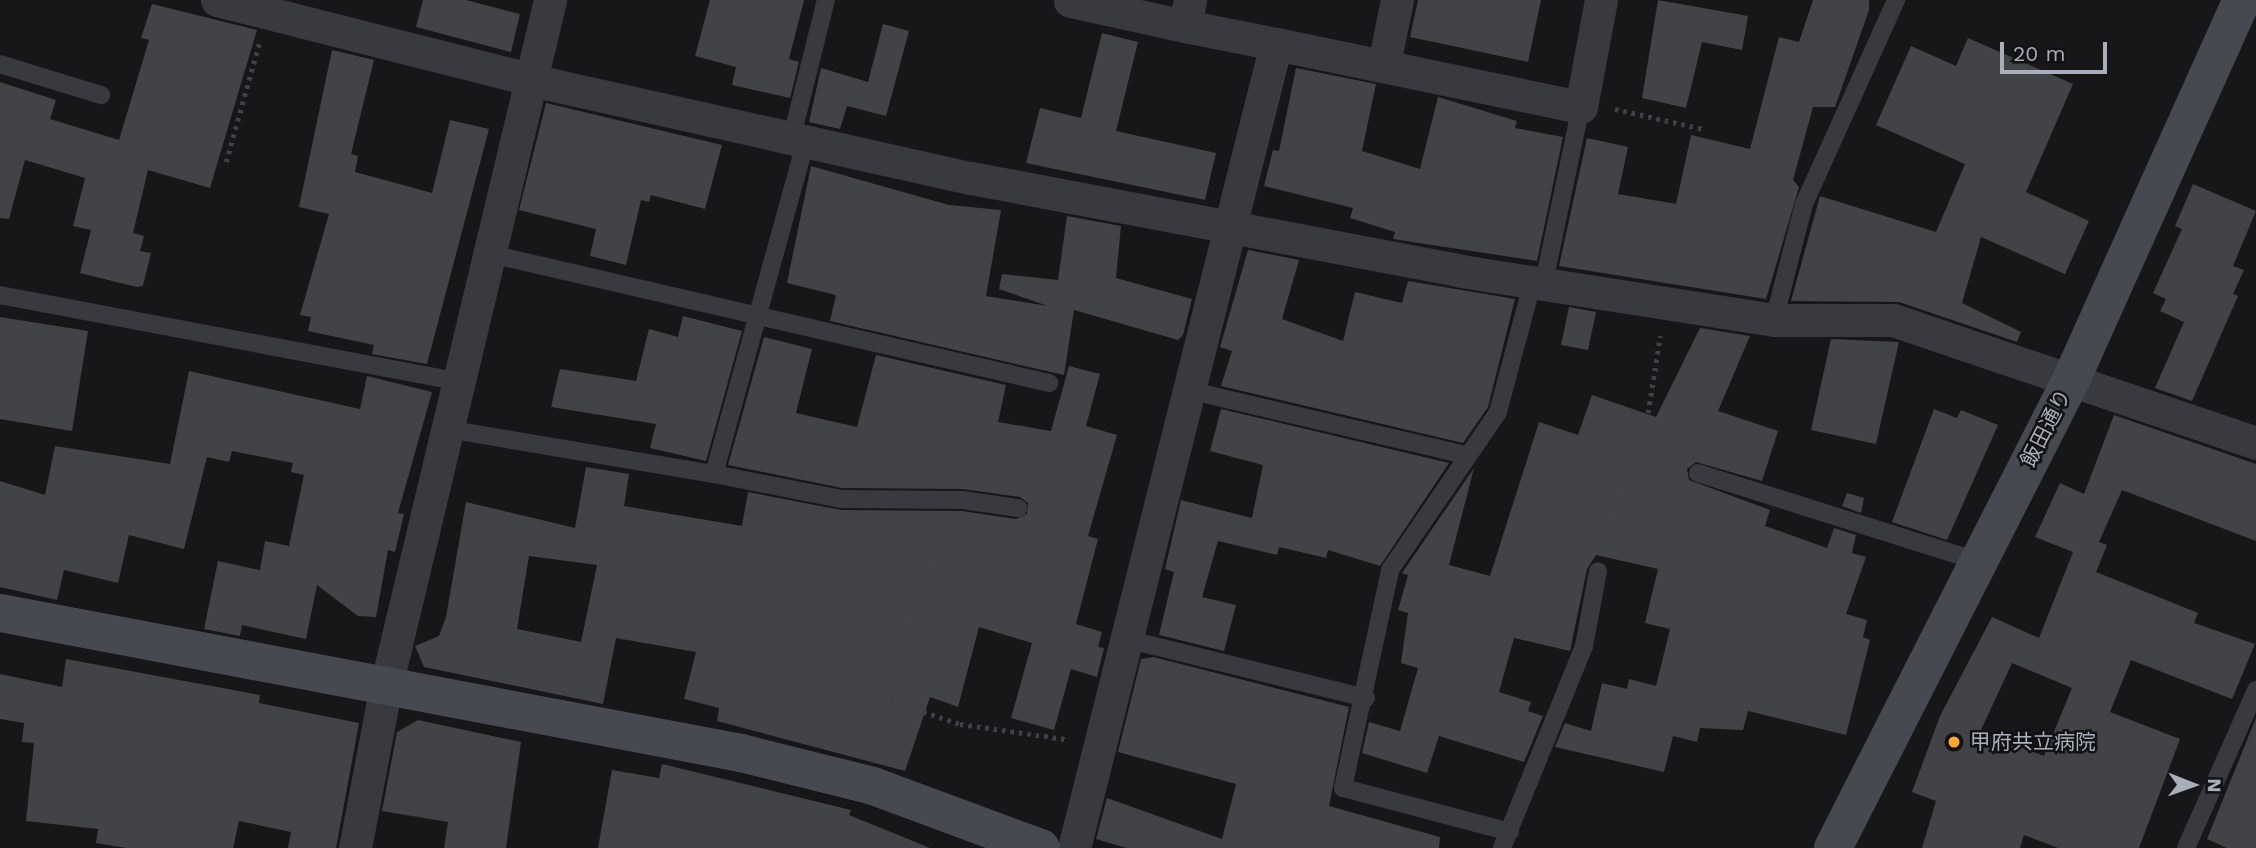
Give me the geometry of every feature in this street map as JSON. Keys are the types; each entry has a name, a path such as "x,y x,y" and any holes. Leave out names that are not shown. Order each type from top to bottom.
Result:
{"street":[{"path":"217,0 532,80 798,142 1229,226 1774,320 1893,320 2256,443"},
{"path":"355,848 386,686 550,0"},
{"path":"1384,64 1397,0"},
{"path":"1070,1 1188,13 1276,44 1582,104 1601,0"},
{"name":"飯田通り","path":"1833,848 2071,380 2244,15"},
{"path":"1073,848 1130,640 1188,390 1276,44"},
{"path":"0,613 386,686 860,782 1041,848"}],"lane":[{"path":"714,474 756,319 798,142 826,0"},
{"path":"1774,320 1804,204 1896,0"},
{"path":"0,64 101,94"},
{"path":"1510,832 1343,788 1366,698 1390,570 1466,455 1498,412 1539,281 1582,104"},
{"path":"491,254 756,319 1049,383"},
{"path":"0,295 459,382"},
{"path":"1188,390 1466,455"},
{"path":"447,429 714,474 841,499 945,500 1017,508"},
{"path":"1698,473 1978,561"},
{"path":"1502,848 1584,646 1598,571"},
{"path":"1130,640 1366,698"},
{"path":"2186,848 2256,690"}],"path":[{"path":"226,162 267,13"},
{"path":"1582,104 1703,129"},
{"path":"1598,571 1648,413 1666,302"},
{"path":"945,500 891,701 960,724 1038,731 1100,750"}],"building":[{"path":"423,0 466,0 520,14 511,52 416,27"},
{"path":"710,0 804,0 789,59 799,62 790,98 732,85 736,67 695,56"},
{"path":"1418,0 1541,0 1528,62 1410,37"},
{"path":"1658,0 1748,16 1742,50 1702,42 1686,108 1642,98"},
{"path":"1813,0 1869,0 1869,10 1835,107 1813,107 1793,180 1799,187 1766,299 1559,266 1587,138 1628,147 1618,194 1676,204 1691,135 1750,149 1779,37 1799,42"},
{"path":"152,4 257,30 210,188 148,170 133,233 144,236 140,251 151,253 143,286 137,287 80,273 91,230 73,226 85,178 25,160 9,219 0,218 0,82 56,100 50,119 119,140 149,40 141,38"},
{"path":"883,24 909,31 886,116 847,106 840,129 809,122 821,68 868,82"},
{"path":"1102,33 1138,42 1116,131 1216,153 1205,200 1026,163 1040,108 1081,118"},
{"path":"1968,38 2073,84 2026,192 2089,221 2065,274 1981,237 1962,303 2021,332 2017,342 1899,302 1791,301 1820,196 1936,232 1965,164 1876,125 1911,46 1956,66"},
{"path":"332,50 374,60 351,154 358,156 355,172 432,193 450,120 489,129 427,364 372,354 374,345 308,331 311,317 300,315 329,214 299,207"},
{"path":"1296,68 1376,84 1362,151 1420,169 1438,97 1517,121 1515,128 1563,137 1537,261 1393,239 1395,232 1350,218 1353,208 1264,186 1273,150 1279,151"},
{"path":"546,103 722,145 705,209 651,195 649,202 641,200 626,265 590,256 596,229 519,210"},
{"path":"811,166 949,205 1001,210 986,296 1048,306 999,289 1002,274 1058,280 1067,216 1121,226 1116,278 1192,299 1183,335 1178,340 1074,310 1064,375 830,321 836,295 787,283"},
{"path":"2193,184 2256,211 2233,266 2244,270 2233,294 2238,296 2192,401 2155,388 2184,322 2160,311 2166,299 2153,293 2182,229 2175,226"},
{"path":"1248,250 1299,260 1282,319 1343,341 1355,292 1402,303 1408,281 1515,299 1488,407 1463,443 1221,386 1232,351 1220,347"},
{"path":"1569,307 1596,312 1588,350 1561,345"},
{"path":"683,316 742,331 706,461 650,448 656,424 551,407 560,369 636,381 649,329 678,337"},
{"path":"0,317 88,331 72,431 0,419"},
{"path":"1700,328 1750,336 1718,411 1778,431 1762,481 1696,462 1687,469 1689,480 1770,510 1765,526 1827,548 1834,528 1856,535 1852,553 1866,557 1846,614 1867,620 1863,637 1870,640 1846,735 1748,711 1743,730 1700,728 1697,742 1673,736 1664,772 1555,747 1565,723 1591,731 1602,683 1627,689 1629,679 1656,686 1670,629 1645,623 1658,569 1596,555 1587,569 1570,651 1514,638 1499,692 1531,702 1528,711 1543,716 1524,762 1439,736 1427,773 1362,753 1369,722 1400,731 1418,668 1401,663 1408,613 1398,610 1408,575 1402,573 1474,468 1449,565 1490,576 1539,422 1578,435 1592,395 1656,417"},
{"path":"764,337 812,349 796,413 857,427 876,355 1006,385 998,422 1051,431 1069,366 1100,374 1086,426 1117,435 1088,536 1098,539 1076,624 1102,632 1098,647 1104,648 1097,677 1071,669 1054,730 1011,718 1032,643 979,627 958,707 930,697 905,771 717,721 719,708 684,699 696,652 616,638 603,704 424,667 415,646 439,636 446,617 466,502 575,528 586,467 629,474 624,506 742,526 748,492 841,510 962,511 1016,519 1027,514 1028,503 1020,497 963,489 842,488 728,465","holes":["529,556 597,565 581,642 517,629"]},
{"path":"1831,339 1899,342 1876,444 1811,430"},
{"path":"189,371 360,409 367,376 432,392 398,513 404,514 395,552 388,550 376,617 358,616 317,585 306,639 242,625 240,636 204,629 218,561 260,570 265,541 289,546 304,475 291,472 293,463 232,451 229,462 207,457 184,549 129,535 118,583 64,570 57,600 0,587 0,481 45,495 55,446 170,464"},
{"path":"1221,409 1449,463 1380,566 1328,550 1326,558 1279,547 1277,555 1218,541 1202,597 1236,605 1224,651 1159,635 1174,572 1165,569 1181,500 1252,518 1263,465 1210,451"},
{"path":"1934,409 1957,418 1961,410 1998,425 1947,540 1892,522"},
{"path":"2114,415 2256,464 2256,541 2122,490 2099,542 2107,545 2096,572 2198,613 2194,623 2255,644 2232,699 2131,660 2110,712 2180,739 2139,848 2058,848 2024,835 2020,848 1922,848 1936,801 1912,792 1940,716 1992,617 2039,638 2073,552 2035,537 2060,483 2084,494","holes":["2012,663 2072,688 2044,756 1980,732"]},
{"path":"1847,493 1864,498 1861,513 1842,506"},
{"path":"1153,657 1349,707 1329,806 1440,837 1439,848 1126,848 1096,839 1107,798 1222,839 1236,784 1118,752 1141,659"},
{"path":"66,659 260,695 259,703 359,723 336,848 288,848 291,832 239,821 233,848 126,848 96,843 98,829 26,821 34,743 22,742 24,723 0,719 0,674 62,687"},
{"path":"2256,718 2256,848 2227,848 2207,839"},
{"path":"418,720 521,742 506,848 444,848 448,822 382,811 397,732"},
{"path":"662,764 851,810 849,815 930,848 598,848 612,770 659,778"}],"place":[{"name":"甲府共立病院","path":"1954,742"}]}
